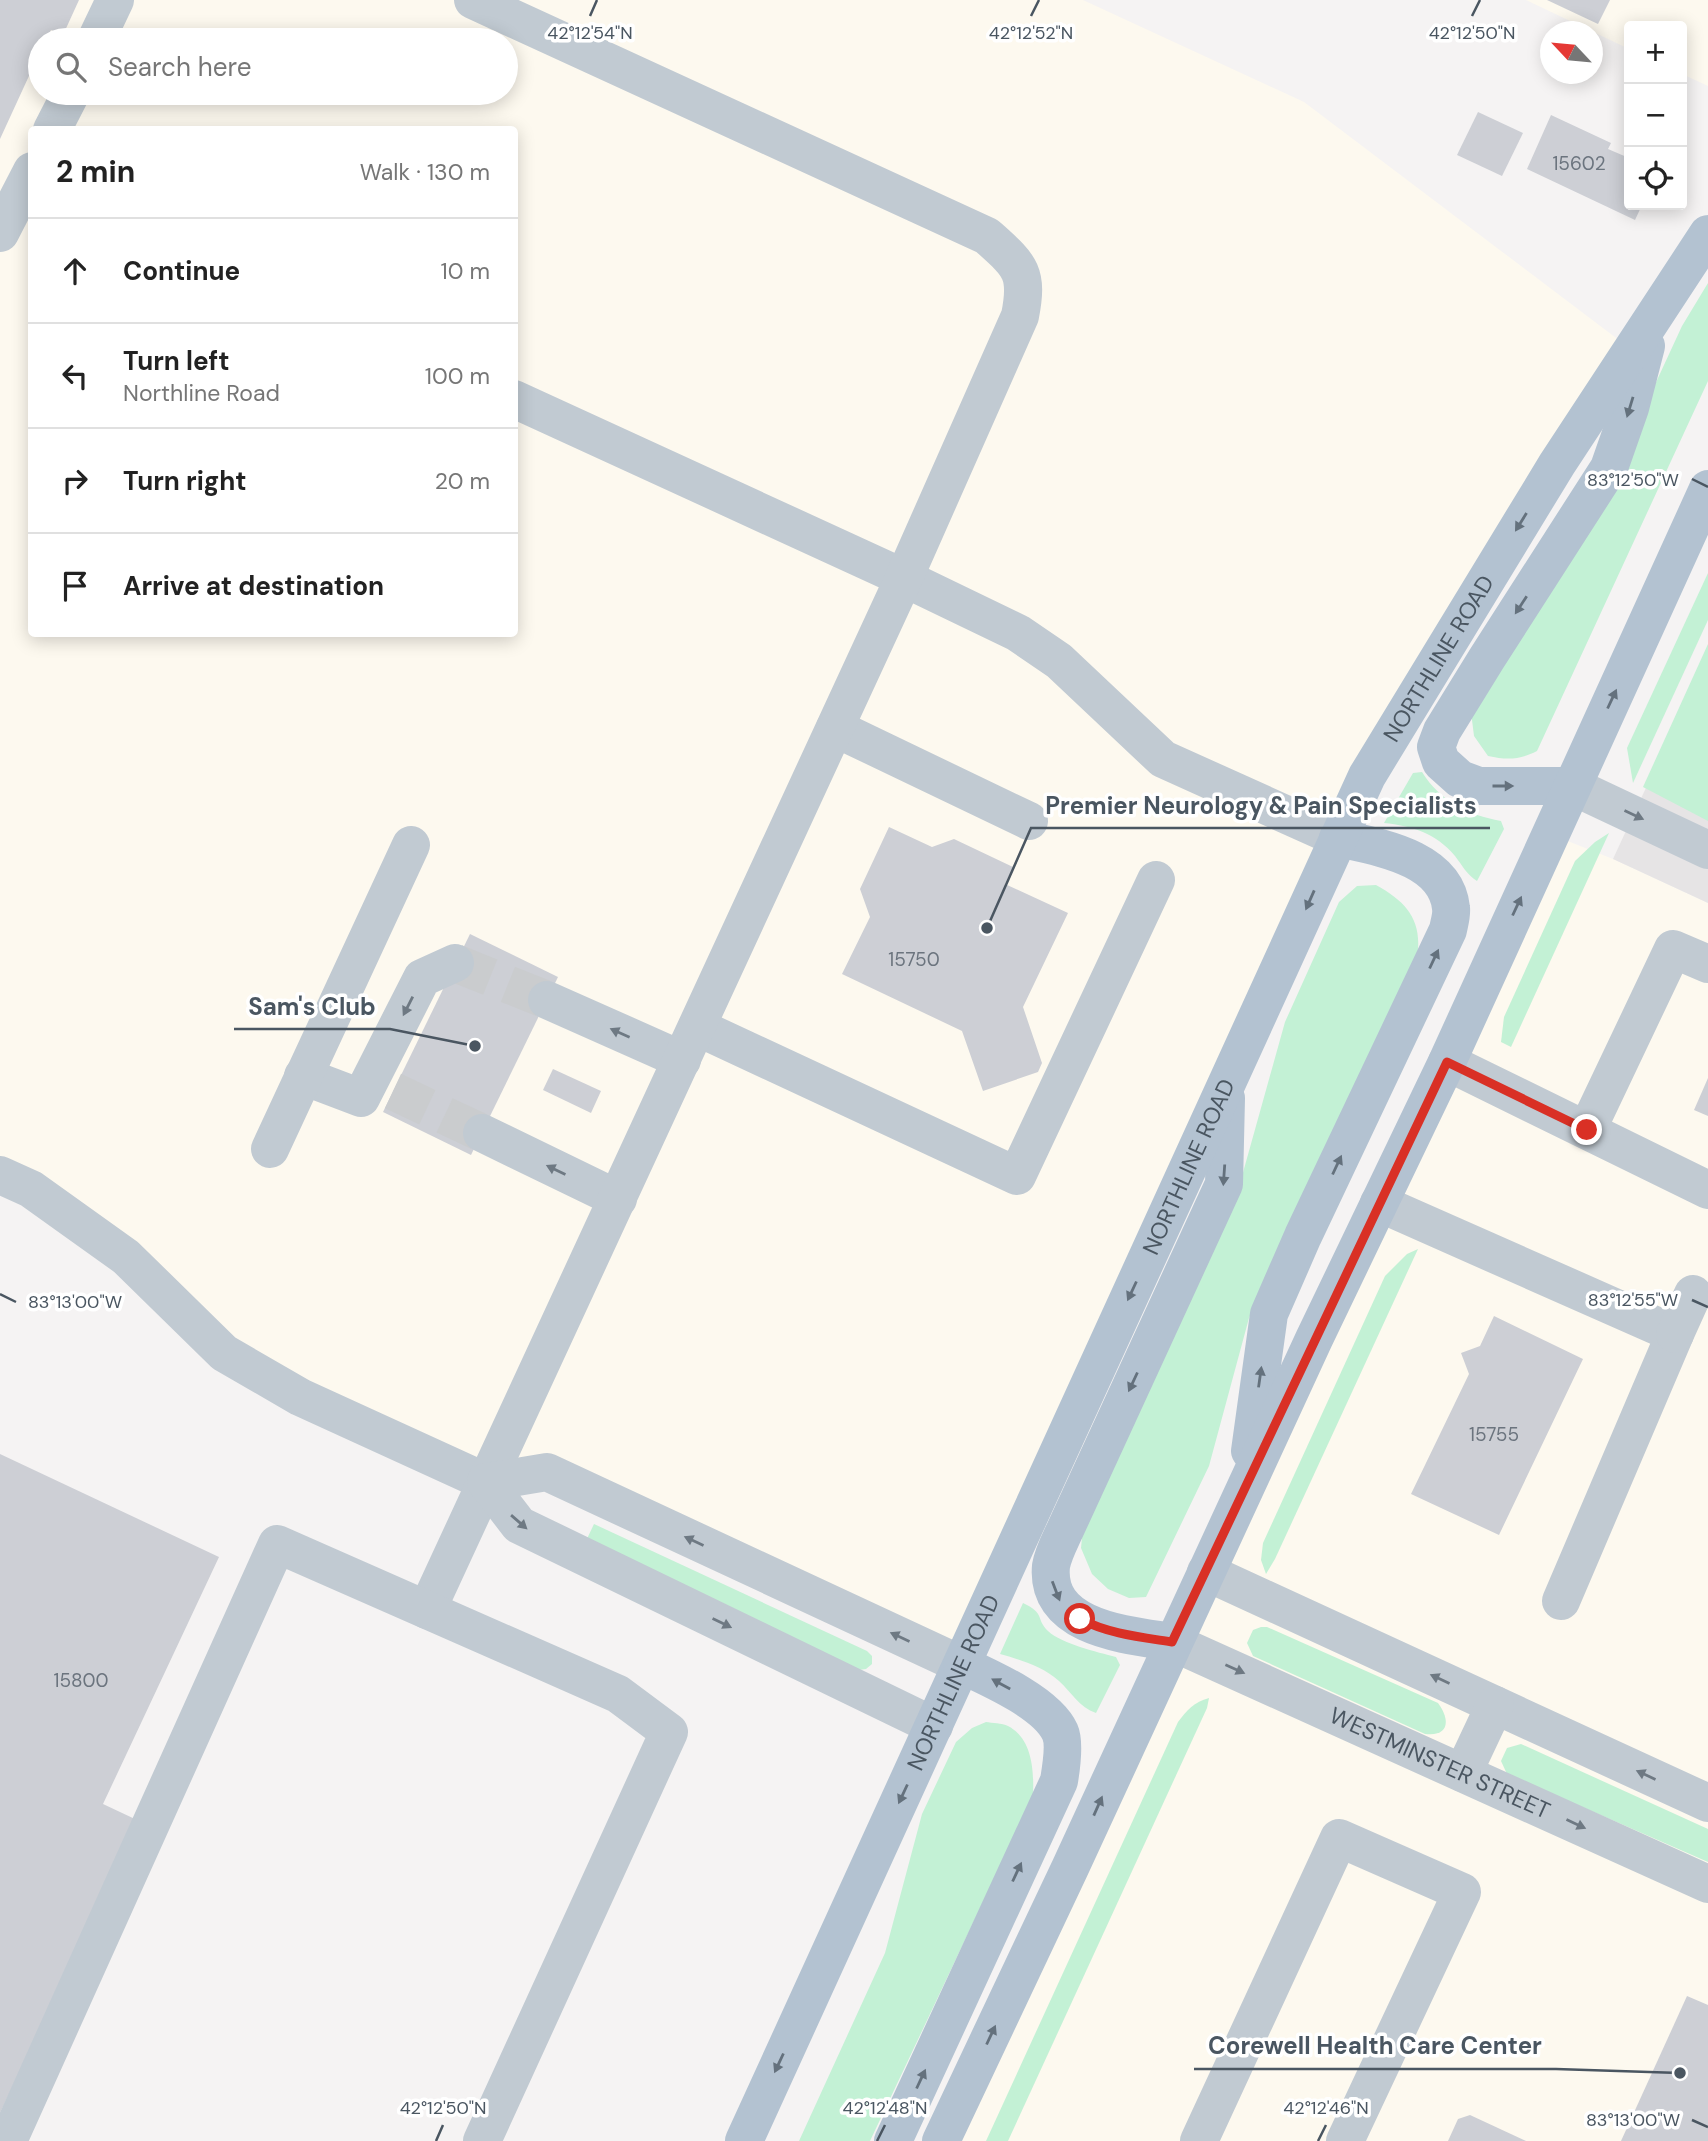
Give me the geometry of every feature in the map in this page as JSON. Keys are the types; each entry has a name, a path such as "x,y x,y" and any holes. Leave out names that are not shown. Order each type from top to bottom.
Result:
{"main road":[{"name":"NORTHLINE ROAD","path":"744,2141 1367,776 1557,464 1708,234"},
{"path":"1572,786 1479,786 1460,779 1441,762 1436,747 1442,731 1468,689 1609,468 1630,408 1653,317"},
{"path":"941,2141 1314,1339 1447,1062 1708,489"},
{"path":"1244,1493 1269,1314 1303,1236 1448,930 1451,909 1444,888 1433,873 1411,859 1338,838"},
{"path":"1172,1642 1123,1634 1096,1627 1080,1619 1062,1604 1052,1587 1051,1564 1224,1185 1227,1082"},
{"path":"893,2141 1059,1781 1062,1760 1061,1733 1041,1710 1004,1685 962,1665"}],"street":[{"path":"102,28 115,0"},
{"path":"427,1610 904,578 1020,316 1026,289 1017,263 987,236 473,0"},
{"path":"54,126 65,105"},
{"path":"0,233 28,181"},
{"path":"518,400 1018,633 1059,661 1163,759 1338,838"},
{"path":"835,728 1030,821"},
{"path":"1572,786 1708,850"},
{"path":"270,1149 411,845"},
{"path":"547,1000 690,1044 1017,1176 1156,880"},
{"path":"1587,1130 1673,949 1708,964"},
{"path":"303,1076 361,1098 381,1086 422,978 456,963"},
{"path":"1447,1062 1708,1190"},
{"path":"482,1133 618,1199"},
{"path":"0,1175 31,1189 125,1257 224,1353 300,1397 486,1482 519,1525 934,1726"},
{"path":"1379,1203 1675,1334"},
{"path":"1561,1601 1693,1294"},
{"path":"486,1482 547,1472 962,1665"},
{"path":"8,2141 277,1544 618,1694 669,1732 482,2141"},
{"path":"1206,1572 1708,1803"},
{"name":"WESTMINSTER STREET","path":"1172,1642 1708,1884"},
{"path":"1463,1773 1495,1705"},
{"path":"1199,2141 1339,1838 1462,1892 1345,2141"}],"shaded area":[{"path":"0,0 1083,0 1304,102 1632,350 1412,699 962,1665 547,1472 486,1482 300,1397 0,1175"},
{"path":"1526,0 1708,0 1708,86 1687,76 1687,21 1624,21 1624,47 1603,37 1603,21 1570,21"},
{"path":"1708,654 1708,903 1613,859"},
{"path":"1550,834 1613,859 1708,903 1708,2141 941,2141"}],"green space":[{"path":"1708,283 1708,381 1537,751 1513,758 1488,756 1474,736 1471,712 1603,497 1682,326"},
{"path":"1708,573 1708,620 1633,783 1627,748"},
{"path":"1708,644 1708,821 1643,787"},
{"path":"1422,772 1446,799 1466,811 1501,821 1504,829 1477,881 1467,873 1448,848 1432,836 1404,826 1384,823 1413,773"},
{"path":"1609,833 1511,1047 1501,1042 1504,1017 1575,861"},
{"path":"1376,885 1396,898 1410,914 1417,933 1417,957 1249,1318 1209,1466 1146,1597 1129,1598 1108,1589 1092,1574 1081,1548 1084,1517 1237,1194 1285,1022 1339,902 1357,886"},
{"path":"1418,1249 1266,1574 1261,1560 1263,1543 1385,1276 1407,1254"},
{"path":"594,1524 867,1651 872,1656 872,1664 866,1669 858,1670 585,1543"},
{"path":"1023,1603 1038,1613 1044,1627 1054,1636 1116,1657 1120,1665 1096,1713 1080,1703 1046,1671 1000,1654"},
{"path":"1267,1627 1438,1703 1445,1715 1443,1730 1425,1734 1253,1656 1247,1643 1253,1630"},
{"path":"1209,1698 1207,1708 1008,2141 986,2141 1178,1722 1191,1707"},
{"path":"986,1722 1008,1726 1023,1739 1032,1767 1033,1796 870,2141 799,2141 885,1953 922,1814 956,1742 972,1728"},
{"path":"1521,1744 1708,1829 1708,1862 1507,1774 1501,1761 1507,1748"}],"building":[{"path":"0,0 79,0 66,28 28,28 28,78 0,139"},
{"path":"1547,0 1610,0 1600,21 1592,21"},
{"path":"1478,112 1523,133 1502,176 1457,155"},
{"path":"1551,115 1611,143 1608,149 1624,156 1624,210 1640,210 1635,220 1527,169"},
{"path":"889,827 932,847 954,839 1013,867 1005,884 1068,913 1023,1007 1042,1063 1038,1072 983,1091 962,1031 842,974 870,917 860,889"},
{"path":"470,934 558,977 471,1155 383,1112"},
{"path":"553,1069 601,1091 591,1113 543,1090"},
{"path":"1708,1078 1708,1116 1694,1110"},
{"path":"1494,1316 1583,1359 1499,1535 1411,1494 1469,1374 1461,1353 1480,1346"},
{"path":"0,1454 219,1557 103,1804 137,1820 0,2113"},
{"path":"1687,1996 1708,2005 1708,2141 1621,2141"},
{"path":"1470,2115 1526,2141 1448,2141 1458,2119"}],"tunnel":[{"path":"455,963 547,1000"},
{"path":"393,1091 482,1133"}],"place":[{"name":"Premier Neurology & Pain Specialists","path":"987,928"},
{"name":"Sam's Club","path":"475,1046"},
{"name":"Corewell Health Care Center","path":"1680,2073"}],"route":[{"path":"1080,1619 1096,1627 1123,1634 1172,1642 1447,1062 1587,1130"}]}
